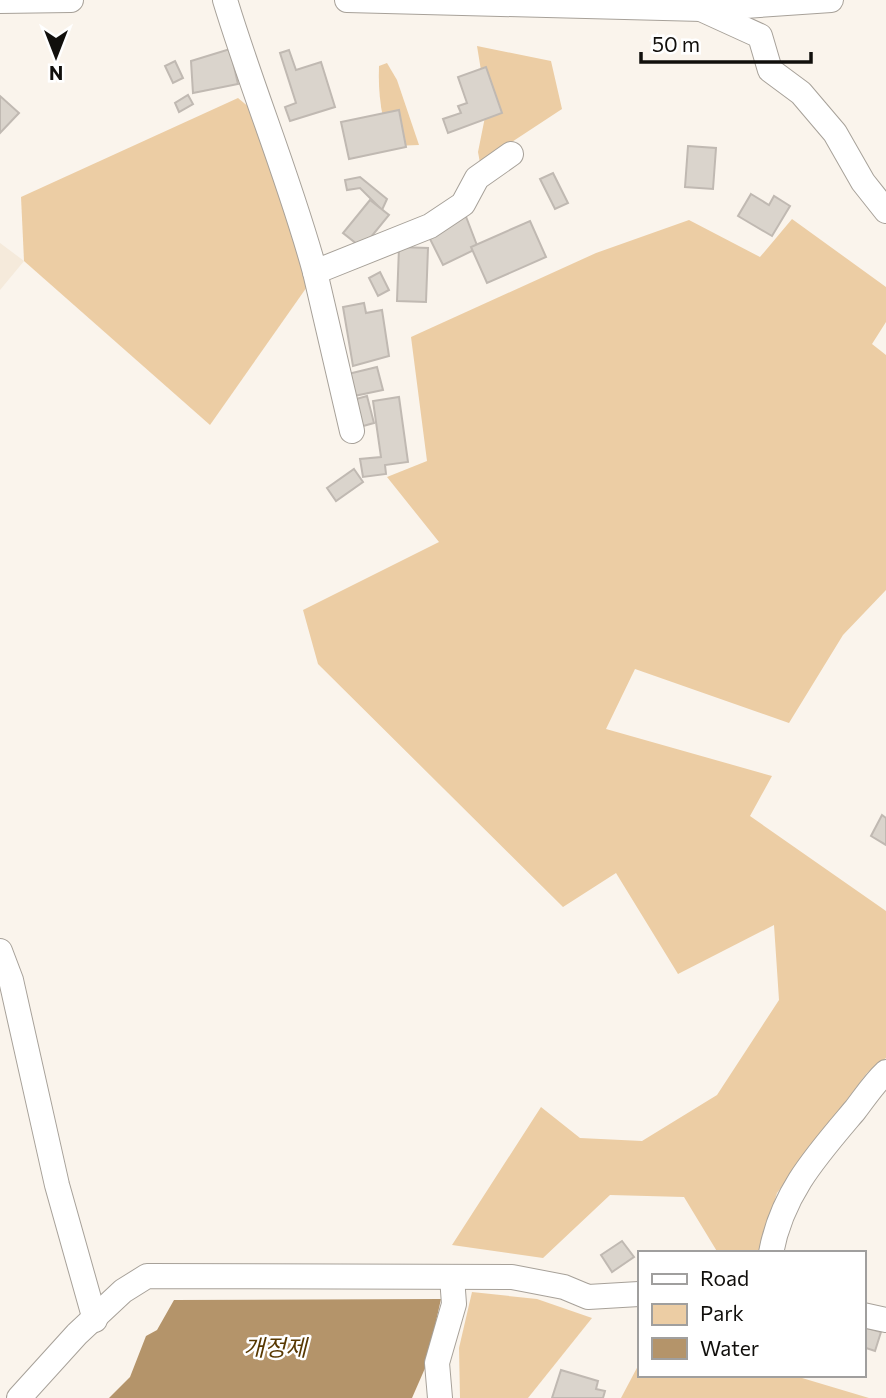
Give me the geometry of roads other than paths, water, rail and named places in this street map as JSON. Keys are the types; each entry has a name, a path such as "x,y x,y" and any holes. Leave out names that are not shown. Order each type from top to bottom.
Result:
{"street":[{"path":"0,1 71,0"},
{"path":"225,0 247,73 294,199 315,272 352,430"},
{"path":"346,0 697,4 831,0"},
{"path":"697,4 760,36 770,70 801,93 835,133 863,182 886,211"},
{"path":"315,272 430,226 463,204 477,178 511,154"},
{"path":"0,951 11,980 57,1185 95,1320"},
{"path":"771,1251 777,1222 797,1184 823,1147 886,1072"},
{"path":"19,1398 69,1342 95,1320 122,1291 148,1276 528,1279 564,1287 588,1297 638,1294"},
{"path":"440,1398 437,1363 454,1304 452,1277"},
{"path":"865,1315 886,1320"}],"water":[{"name":"개정제","path":"441,1299 426,1366 412,1398 109,1398 130,1377 146,1336 157,1330 174,1300"}]}
